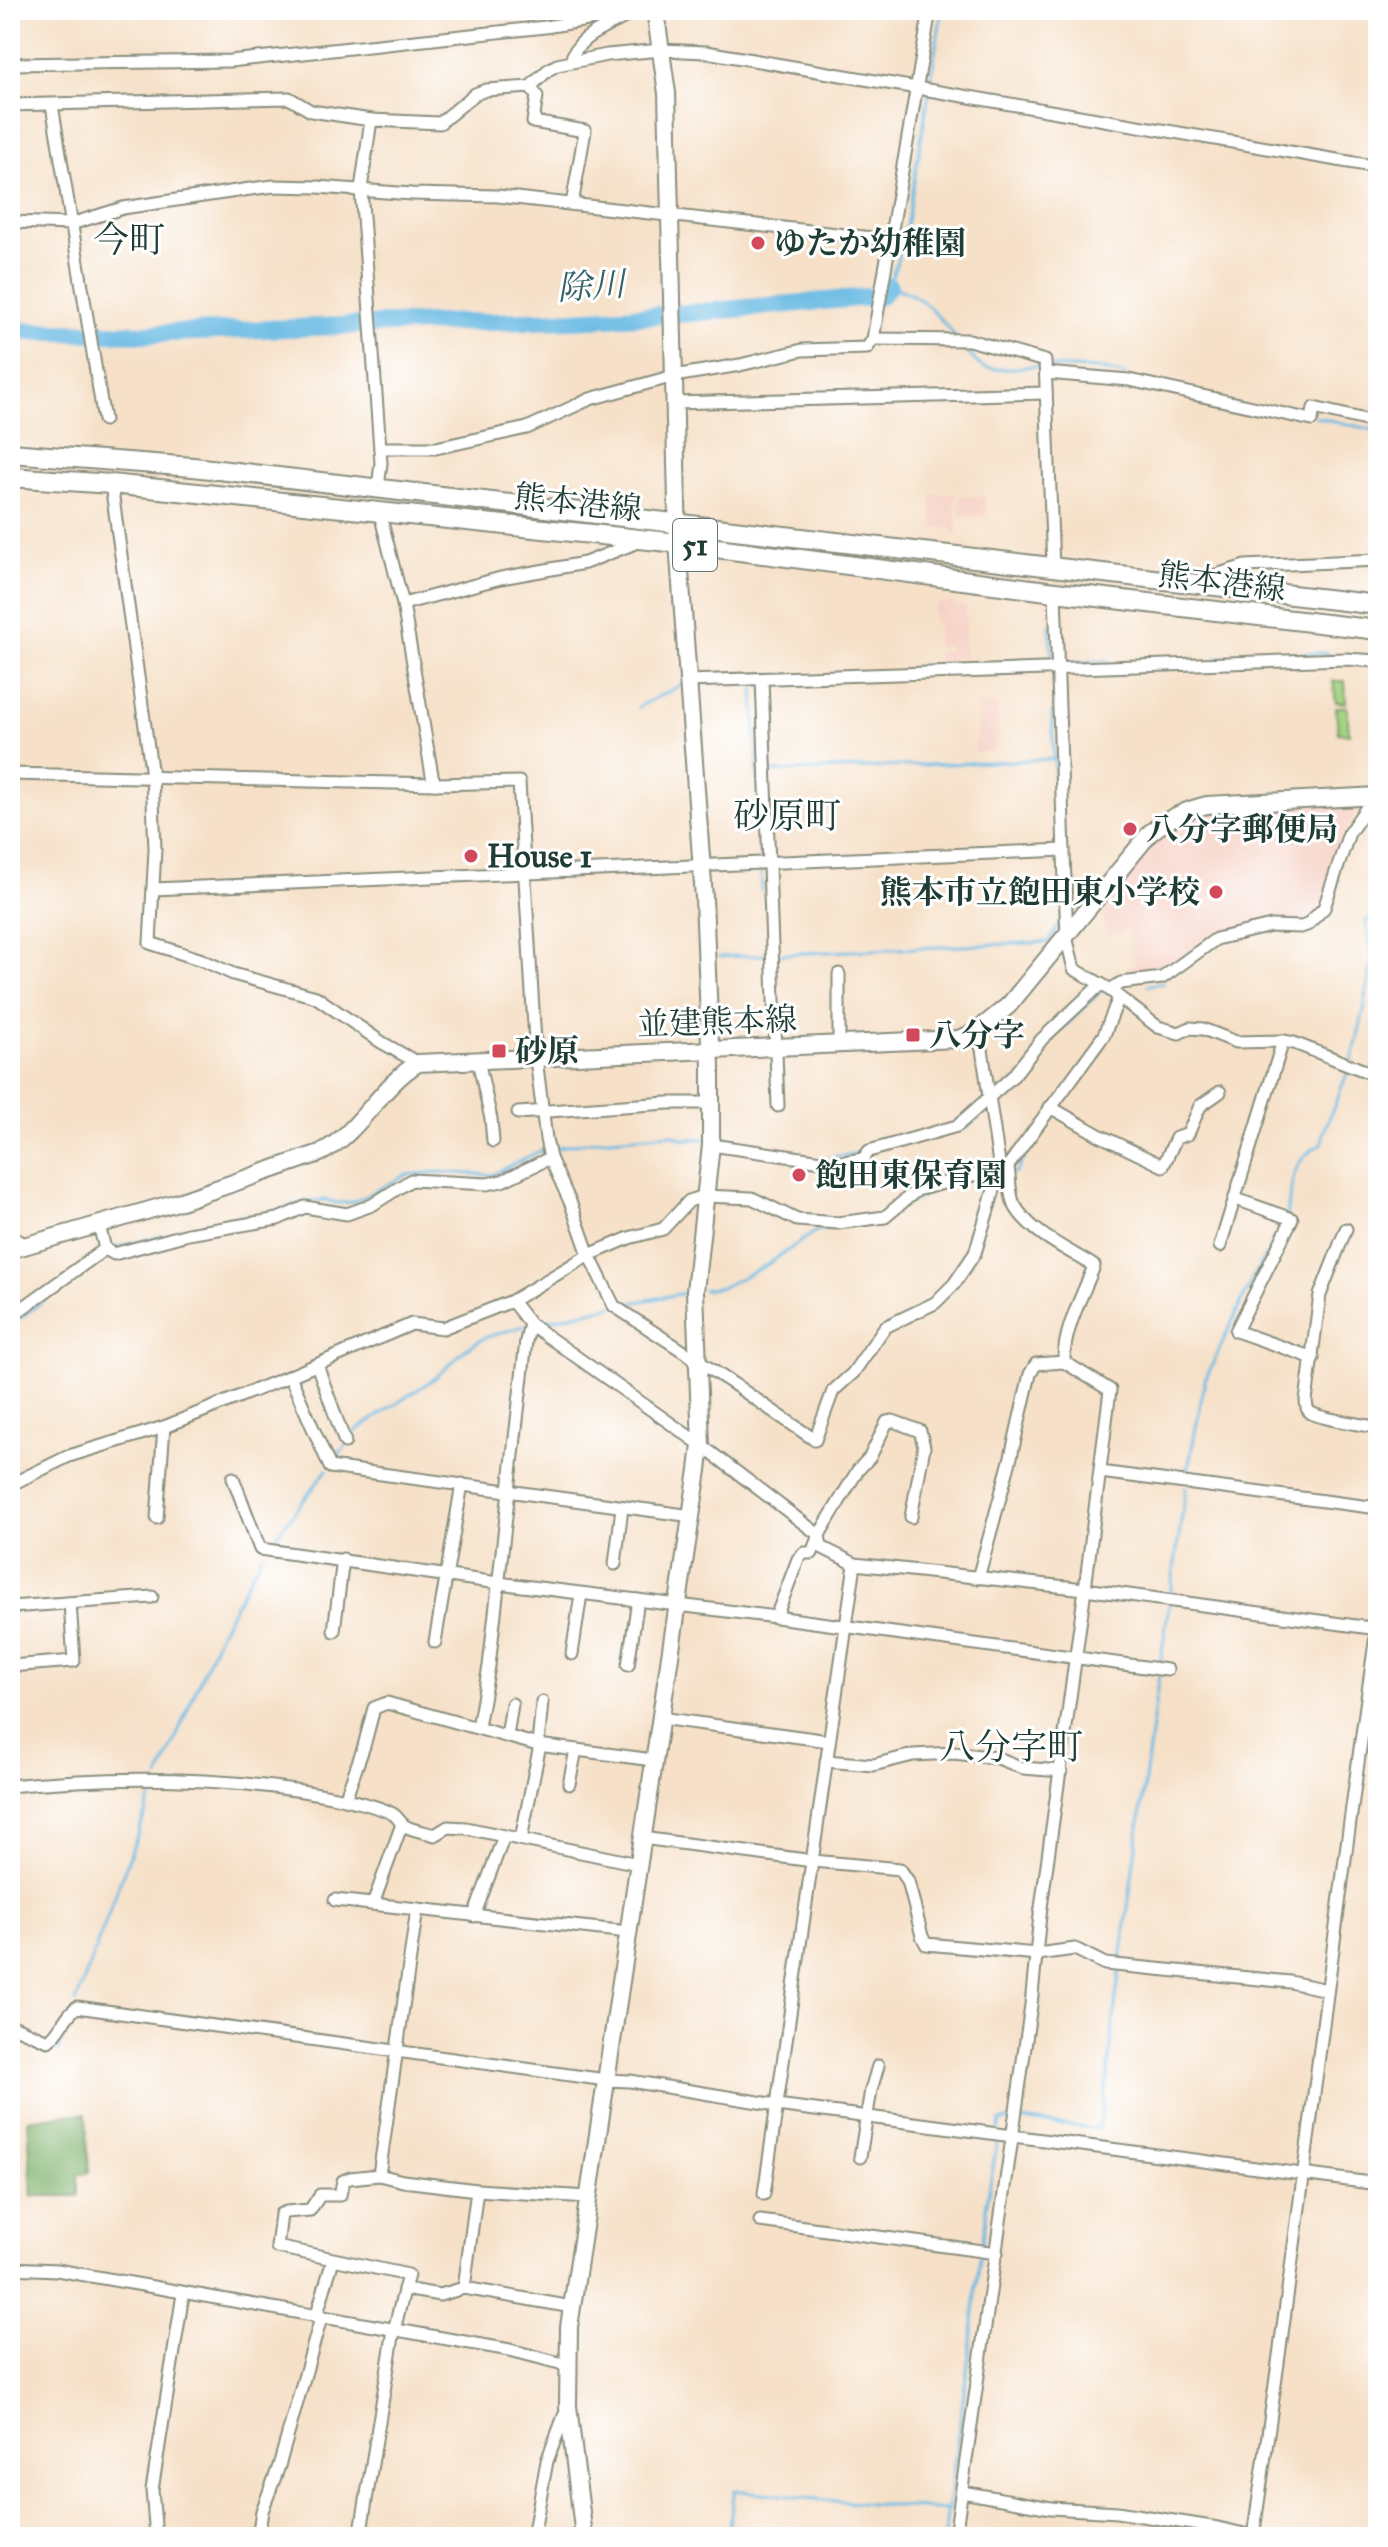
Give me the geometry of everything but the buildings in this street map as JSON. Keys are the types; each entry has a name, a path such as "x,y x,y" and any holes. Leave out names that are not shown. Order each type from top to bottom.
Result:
{"main road":[{"name":"熊本港線","path":"10,453 108,459 378,488 1378,605"},
{"name":"熊本港線","path":"10,477 111,484 678,543 1378,630"}],"street":[{"path":"10,64 230,61 545,27 649,10"},
{"path":"584,2537 568,2406 567,2365 572,2307 701,1445 696,1274 711,1145 711,1051 701,866 678,543 667,93 655,10"},
{"path":"380,448 436,448 527,428 590,399 674,376 802,350 867,348 873,339 930,10"},
{"path":"571,62 573,51 582,41 632,13"},
{"path":"10,105 289,98 311,111 371,120 440,123 475,94 486,90 530,87 557,65 607,55 661,50 706,52 1378,167"},
{"path":"530,87 537,96 533,122 585,131 572,204"},
{"path":"52,105 104,420"},
{"path":"371,120 361,189 381,463 378,488 380,514 403,604 435,784"},
{"path":"10,222 71,224 123,208 274,186 498,196 890,240"},
{"path":"873,339 969,340 1045,361 1067,931 1074,969 1110,990 1158,1027 1179,1033 1190,1028 1203,1029 1236,1042 1294,1043 1378,1076"},
{"path":"1046,373 1129,380 1312,420 1314,408 1378,423"},
{"path":"674,403 1046,393"},
{"path":"15,1243 99,1225 200,1195 320,1153 336,1145 355,1128 398,1077 418,1063 381,1042 316,997 233,974 150,943 155,849 152,776 108,459"},
{"path":"403,604 501,578 585,563 644,540"},
{"path":"1190,583 1245,566 1378,560"},
{"path":"687,681 1346,659 1378,661"},
{"path":"762,679 778,1106"},
{"path":"10,774 435,784 519,782 536,1058 550,1158 589,1255 614,1306 815,1440 833,1391 853,1373 885,1327 935,1303 954,1284 975,1253 1004,1168 1104,1035 1110,990"},
{"path":"711,1145 836,1163 863,1159 869,1151 957,1126 1013,1076 1042,1039 1121,983 1162,978 1216,939 1271,926 1307,925 1324,908 1349,833 1377,794"},
{"name":"並建熊本線","path":"418,1063 958,1039 975,1033 1009,1005 1150,833 1170,818 1185,810 1207,805 1377,794"},
{"path":"153,889 1064,850"},
{"path":"839,974 839,1045"},
{"path":"975,1033 982,1049 989,1099 1013,1203 1041,1232 1094,1266 1064,1349 1064,1362"},
{"path":"1220,1246 1283,1041"},
{"path":"478,1060 493,1141"},
{"path":"1050,1107 1163,1166 1176,1138 1188,1134 1200,1106 1220,1092"},
{"path":"518,1113 712,1103"},
{"path":"99,1225 105,1249 114,1254 188,1234 278,1219 305,1207 347,1214 372,1205 411,1180 487,1184 502,1181 550,1158"},
{"path":"10,1485 69,1456 164,1427 412,1324 443,1328 512,1301 589,1255 629,1238 663,1229 689,1201 704,1196 752,1198 797,1220 838,1223 885,1217 917,1190 1004,1168"},
{"path":"1236,1199 1292,1219 1236,1331 1313,1358"},
{"path":"1346,1229 1320,1295 1307,1409 1325,1417 1378,1428"},
{"path":"10,1317 105,1249"},
{"path":"512,1301 530,1324 701,1445 819,1535 821,1547 855,1564 1085,1589 1378,1629"},
{"path":"478,1727 489,1666 530,1324"},
{"path":"955,2537 992,2253 1037,1954 1110,1390 1064,1362 1036,1364 1030,1374 978,1578"},
{"path":"317,1365 345,1442"},
{"path":"290,1376 330,1467 692,1516"},
{"path":"776,1617 798,1559 804,1553 812,1553 819,1535 858,1470 870,1457 887,1422 893,1421 920,1431 924,1447 911,1517"},
{"path":"157,1518 164,1427"},
{"path":"1100,1472 1378,1508"},
{"path":"233,1478 260,1549 1167,1670"},
{"path":"435,1642 462,1484"},
{"path":"615,1564 622,1508"},
{"path":"334,1631 343,1559"},
{"path":"764,2194 855,1564"},
{"path":"572,1654 581,1594"},
{"path":"10,1607 152,1597"},
{"path":"628,1665 638,1600"},
{"path":"10,1666 74,1661 70,1603"},
{"path":"962,2492 1051,2508 1117,2512 1218,2528 1253,2537 1281,2354 1350,1810 1378,1622"},
{"path":"521,1839 539,1750 542,1702"},
{"path":"345,1799 374,1708 387,1703 538,1745 653,1760"},
{"path":"507,1736 512,1704"},
{"path":"660,1718 829,1741"},
{"path":"569,1784 576,1750"},
{"path":"826,1761 873,1765 913,1755 954,1753 998,1758 1023,1768 1061,1771"},
{"path":"10,1786 70,1780 183,1778 252,1785 345,1799 396,1815 402,1824 435,1835 448,1827 455,1827 638,1864"},
{"path":"373,1904 402,1824"},
{"path":"474,1916 504,1836"},
{"path":"642,1838 813,1861 900,1869 908,1881 926,1944 1037,1954 1075,1949 1105,1964 1290,1982 1327,1990"},
{"path":"335,1900 628,1932"},
{"path":"379,2175 417,1909"},
{"path":"10,2025 48,2041 77,2007 630,2081 777,2105 1378,2184"},
{"path":"860,2157 878,2066"},
{"path":"360,2537 394,2330 408,2275 277,2247 281,2214 310,2210 320,2195 340,2195 343,2181 350,2178 379,2175 477,2190 588,2197"},
{"path":"464,2288 477,2190"},
{"path":"760,2221 992,2253"},
{"path":"262,2536 262,2511 279,2466 333,2260"},
{"path":"10,2268 57,2270 510,2350 567,2365"},
{"path":"404,2289 440,2295 464,2288 572,2307"},
{"path":"156,2537 152,2490 183,2294"},
{"path":"533,2537 547,2461 568,2406"}],"shaded area":[{"path":"955,494 957,534 953,534 952,528 933,528 932,495"},
{"path":"985,496 986,516 960,517 959,497"},
{"path":"937,603 966,606 965,658 950,658 949,667 937,667 937,652 949,652 949,646 937,646 934,607"},
{"path":"997,704 998,739 995,740 995,752 974,752 974,740 978,739 977,705"},
{"name":"熊本市立飽田東小学校","path":"1358,802 1358,809 1339,843 1324,898 1315,912 1300,923 1271,920 1215,935 1165,972 1109,985 1135,964 1127,931 1107,936 1098,903 1164,828 1198,812"}],"green space":[{"path":"1333,681 1345,681 1346,703 1336,702"},
{"path":"1336,707 1347,707 1349,734 1338,733"},
{"path":"86,2113 89,2172 78,2174 78,2196 32,2196 28,2119"}],"waterway":[{"name":"除川","path":"930,85 942,10"},
{"name":"除川","path":"929,93 904,239 889,286 920,299 956,337"},
{"name":"除川","path":"10,331 146,334 573,320 880,296 889,286"},
{"path":"961,343 974,359 989,369 1042,366"},
{"path":"1049,367 1098,369 1125,375"},
{"path":"1316,417 1378,431"},
{"path":"1050,625 1052,661"},
{"path":"1216,658 1328,653"},
{"path":"1060,663 1109,661"},
{"path":"1032,664 1053,663"},
{"path":"756,683 761,859"},
{"path":"638,707 683,684"},
{"path":"1054,713 1058,836"},
{"path":"772,772 1054,759"},
{"path":"761,867 762,890"},
{"path":"1331,902 1339,879"},
{"path":"1352,1062 1372,958 1366,922 1378,908"},
{"path":"720,957 1049,942 1062,920"},
{"path":"1148,985 1164,983"},
{"path":"1035,1056 1101,991"},
{"path":"1059,1108 1099,1056 1107,1039"},
{"path":"1287,1215 1294,1174 1304,1157 1322,1144 1324,1131 1349,1069"},
{"path":"962,1129 986,1109"},
{"path":"1010,1174 1016,1173 1028,1150 1055,1114"},
{"path":"188,1229 227,1218 272,1213 304,1202 354,1202 406,1175 438,1172 492,1175 542,1150 598,1140 671,1134 684,1139 705,1139"},
{"path":"716,1139 776,1149"},
{"path":"830,1157 862,1153"},
{"path":"983,1178 999,1176"},
{"path":"908,1204 929,1192"},
{"path":"862,1225 878,1223"},
{"path":"703,1290 722,1287 765,1266 816,1231 835,1227"},
{"path":"111,1248 161,1236"},
{"path":"1186,1480 1205,1380 1253,1277 1276,1240"},
{"path":"620,1305 691,1292"},
{"path":"10,1326 45,1299"},
{"path":"534,1323 613,1306"},
{"path":"332,1464 357,1430 435,1378 466,1349 484,1338 527,1325"},
{"path":"268,1546 327,1470"},
{"path":"1160,1666 1186,1488"},
{"path":"159,1778 220,1632 263,1553"},
{"path":"1019,2120 1099,2129 1159,1674"},
{"path":"76,2002 156,1784"},
{"path":"10,2037 58,2051 68,2024"},
{"path":"999,2131 1001,2121 1012,2120"},
{"path":"981,2249 998,2138"},
{"path":"944,2537 980,2256"},
{"path":"727,2537 735,2490 946,2510"}],"place":[{"name":"ゆたか幼稚園","path":"758,243"},
{"name":"八分字郵便局","path":"1130,829"},
{"name":"House 1","path":"471,856"},
{"name":"熊本市立飽田東小学校","path":"1216,892"},
{"name":"八分字","path":"913,1035"},
{"name":"砂原","path":"499,1051"},
{"name":"飽田東保育園","path":"799,1175"}],"district":[{"name":"今町","path":"129,240"},
{"name":"砂原町","path":"787,816"},
{"name":"八分字町","path":"1011,1747"}]}
